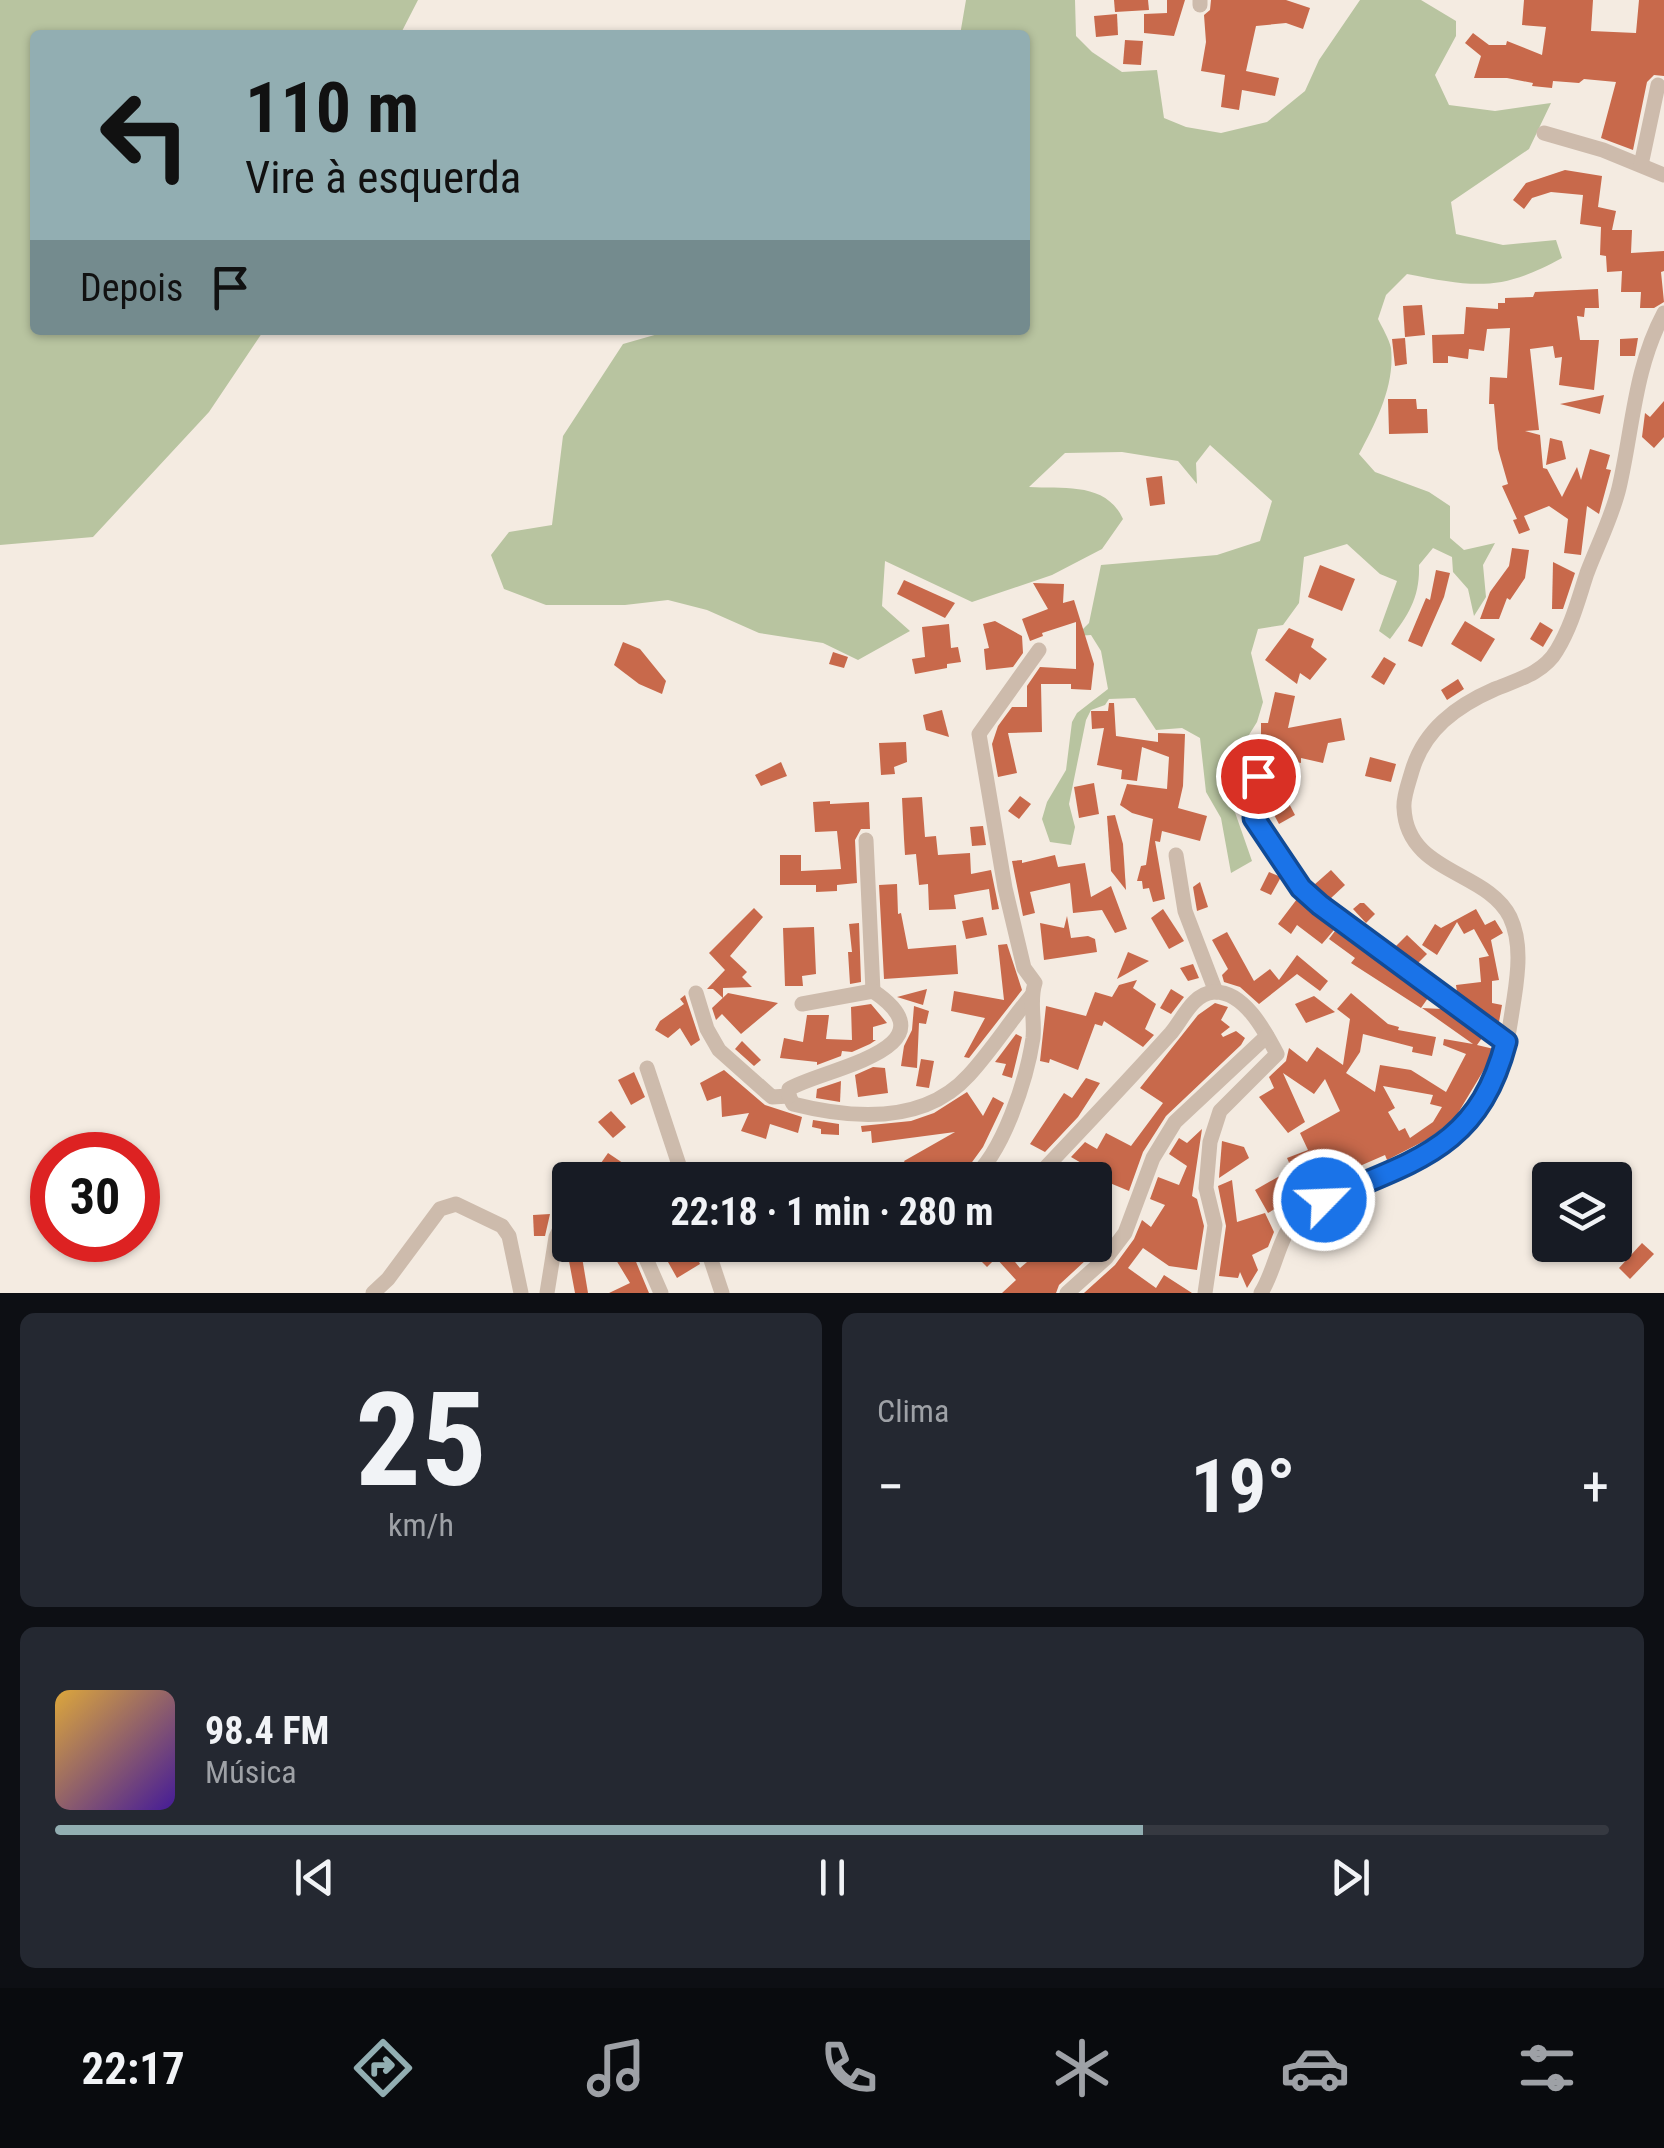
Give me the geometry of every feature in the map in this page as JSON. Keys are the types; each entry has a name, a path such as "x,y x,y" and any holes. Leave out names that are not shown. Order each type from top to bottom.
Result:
{"street":[{"path":"1641,166 1658,85"},
{"path":"1544,133 1664,174"},
{"path":"1261,1293 1272,1275 1284,1235 1302,1212 1430,1153 1455,1136 1482,1106 1499,1071 1516,986 1518,941 1509,914 1487,891 1424,854 1409,828 1404,807 1409,784 1417,754 1432,731 1458,708 1527,677 1554,655 1572,624 1618,490 1634,394 1648,346 1664,313"},
{"path":"802,1004 873,990 892,1003 901,1019 893,1042 838,1072 789,1089 793,1104 854,1116 886,1116 946,1096 967,1078 1032,995 1036,983 1024,968 1005,888 978,734 1039,650"},
{"path":"1258,776 1254,818 1301,888 1506,1042"},
{"path":"866,840 873,990"},
{"path":"1176,855 1185,911 1216,992"},
{"path":"696,992 707,1029 719,1050 772,1097 789,1096"},
{"path":"1051,1162 1174,1029 1197,997 1216,992 1234,999 1254,1015 1276,1054 1220,1111 1210,1142 1206,1188 1215,1225 1206,1293"},
{"path":"984,1162 997,1144 1016,1102 1033,1036 1032,995"},
{"path":"1066,1293 1106,1258 1126,1232 1153,1158 1175,1122 1267,1036"},
{"path":"647,1068 678,1162"},
{"path":"373,1293 388,1280 440,1209 456,1204 502,1226 509,1236 521,1293"},
{"path":"547,1293 552,1262"},
{"path":"648,1262 662,1293"},
{"path":"712,1262 722,1293"}],"green space":[{"path":"0,0 418,0 403,30 30,30 30,335 261,335 209,412 93,537 0,545"},
{"path":"966,0 1075,0 1076,36 1092,52 1122,72 1157,70 1164,118 1186,127 1221,133 1267,122 1305,91 1319,60 1360,0 1421,0 1456,21 1456,36 1435,75 1449,105 1495,111 1551,103 1529,149 1451,202 1456,234 1503,245 1556,240 1562,258 1521,277 1486,284 1407,274 1386,295 1378,319 1391,348 1390,376 1378,416 1359,454 1375,472 1429,492 1450,506 1450,538 1464,550 1495,543 1483,565 1486,597 1474,616 1468,589 1453,572 1452,557 1433,548 1419,565 1412,605 1390,639 1379,631 1397,581 1380,574 1347,544 1304,557 1299,603 1283,625 1258,629 1251,653 1263,702 1257,722 1234,759 1230,798 1252,861 1231,873 1221,818 1206,792 1200,738 1182,728 1156,730 1135,698 1109,699 1105,705 1091,710 1086,720 1069,804 1075,827 1071,845 1050,842 1042,819 1066,770 1072,722 1077,713 1108,689 1101,651 1091,635 1076,636 1089,623 1101,565 1217,555 1260,541 1272,501 1210,445 1196,463 1197,484 1178,461 1122,452 1065,453 1029,487 1095,493 1116,507 1123,519 1102,549 1052,575 972,602 885,561 882,606 910,631 858,660 823,643 759,633 707,610 668,600 625,605 546,605 504,589 491,555 509,532 552,525 563,436 623,344 654,335 1030,335 1030,30 961,30"}],"building":[{"path":"1114,0 1148,0 1149,10 1115,12"},
{"path":"1167,0 1185,0 1174,36 1144,33 1144,14 1167,13"},
{"path":"1211,0 1286,0 1310,8 1303,29 1286,23 1256,26 1246,71 1279,78 1275,96 1242,90 1239,110 1221,107 1225,75 1201,71 1206,42 1204,15 1210,10"},
{"path":"1524,0 1593,0 1591,31 1636,33 1639,0 1664,0 1664,76 1654,75 1647,82 1633,150 1601,138 1616,82 1553,81 1552,88 1507,78 1474,78 1481,56 1465,43 1473,33 1489,45 1506,45 1507,41 1542,55 1546,27 1522,25"},
{"path":"1117,14 1118,35 1096,37 1094,16"},
{"path":"1125,40 1143,41 1141,65 1123,64"},
{"path":"1565,170 1602,176 1598,207 1616,211 1612,230 1632,230 1631,253 1664,251 1664,302 1654,308 1640,308 1641,292 1621,292 1622,271 1607,272 1606,256 1600,255 1601,227 1580,224 1583,195 1551,192 1532,198 1524,209 1513,200 1526,183"},
{"path":"1598,289 1599,308 1585,308 1584,317 1577,316 1580,340 1599,340 1594,390 1559,385 1562,357 1555,358 1553,346 1530,349 1539,430 1525,431 1540,435 1543,468 1562,497 1577,467 1581,480 1590,449 1610,455 1606,469 1611,470 1599,514 1587,506 1581,555 1564,553 1568,519 1549,506 1524,516 1530,530 1519,534 1513,520 1517,519 1502,486 1508,484 1498,449 1494,404 1489,404 1490,377 1507,378 1510,328 1487,329 1484,351 1469,349 1468,359 1448,356 1448,363 1433,363 1432,335 1464,334 1466,307 1498,309 1498,303 1505,303 1505,298 1533,297 1535,292"},
{"path":"1422,305 1425,335 1405,337 1403,306"},
{"path":"1405,338 1407,364 1395,366 1392,339"},
{"path":"1638,338 1635,356 1620,356 1620,339"},
{"path":"1604,395 1600,414 1560,404"},
{"path":"1388,399 1416,399 1417,409 1427,409 1428,433 1389,434"},
{"path":"1664,401 1664,437 1654,448 1642,437 1645,413 1650,417"},
{"path":"1550,438 1562,441 1566,459 1546,465"},
{"path":"1162,476 1165,504 1150,506 1146,478"},
{"path":"1512,548 1529,550 1525,578 1510,600 1507,598 1499,619 1480,619 1490,592 1509,566"},
{"path":"1553,562 1575,573 1563,609 1552,609"},
{"path":"1320,565 1355,579 1342,611 1308,597"},
{"path":"1436,570 1450,573 1422,647 1408,641 1426,598 1430,600"},
{"path":"904,580 955,603 945,618 897,594"},
{"path":"1033,583 1064,584 1063,603 1074,600 1094,664 1091,690 1071,689 1071,684 1041,684 1042,732 1008,733 1017,773 998,777 992,744 998,726 1012,707 1027,707 1027,686 1040,667 1076,669 1076,622 1030,641 1022,619 1048,609"},
{"path":"995,621 1022,636 1023,653 1013,667 986,670 984,649 989,648 983,624"},
{"path":"1465,621 1495,639 1481,662 1451,644"},
{"path":"1540,622 1553,630 1543,647 1530,639"},
{"path":"949,624 951,648 958,647 961,662 915,674 912,659 925,657 922,627"},
{"path":"1289,628 1314,639 1311,647 1327,659 1310,680 1300,673 1297,684 1265,660"},
{"path":"623,642 640,649 666,681 662,694 639,684 614,665"},
{"path":"833,652 848,657 844,668 829,664"},
{"path":"1384,657 1396,664 1384,685 1371,677"},
{"path":"1458,679 1464,689 1447,700 1441,690"},
{"path":"1275,692 1295,696 1288,728 1341,718 1345,740 1328,743 1323,763 1282,759 1284,794 1295,815 1279,824 1267,802 1269,777 1261,763 1261,723 1268,723"},
{"path":"1109,703 1114,703 1116,736 1158,742 1158,733 1185,734 1178,808 1207,816 1200,841 1162,831 1160,842 1155,841 1165,899 1153,902 1149,888 1143,889 1142,881 1137,881 1141,866 1146,865 1153,819 1120,805 1127,784 1167,789 1169,757 1142,747 1137,781 1121,779 1122,770 1097,765 1104,728 1092,729 1091,711 1108,711"},
{"path":"942,710 949,737 926,730 923,715"},
{"path":"906,742 907,762 894,767 895,774 881,775 879,743"},
{"path":"1370,757 1396,764 1391,782 1365,776"},
{"path":"781,762 787,776 761,786 755,775"},
{"path":"1094,783 1099,814 1079,818 1074,787"},
{"path":"1020,796 1031,804 1019,819 1008,811"},
{"path":"922,797 925,837 936,836 938,855 970,853 971,874 991,870 999,909 992,910 989,889 954,895 956,909 929,910 928,884 919,885 916,854 905,855 904,839 902,798"},
{"path":"813,802 869,802 870,829 861,829 855,840 857,883 837,885 837,891 816,892 816,885 780,885 780,855 801,855 801,871 841,869 837,831 815,832"},
{"path":"1115,815 1123,844 1126,890 1111,871 1107,816"},
{"path":"983,826 986,845 972,846 970,827"},
{"path":"1055,855 1058,867 1085,863 1091,897 1111,886 1127,929 1115,933 1102,910 1073,913 1070,883 1030,892 1035,913 1023,916 1012,861 1022,863"},
{"path":"1331,870 1345,885 1330,899 1314,885"},
{"path":"1269,872 1281,877 1271,895 1260,890"},
{"path":"1200,882 1208,907 1197,911 1193,887"},
{"path":"897,884 898,914 901,913 908,949 956,945 958,974 884,979 879,885"},
{"path":"1297,899 1334,930 1322,944 1297,925 1291,934 1278,924"},
{"path":"1360,903 1375,914 1366,923 1353,909"},
{"path":"754,908 763,917 730,956 747,972 742,977 752,987 723,988 723,998 707,989 725,970 709,953"},
{"path":"1163,909 1184,941 1169,949 1151,918"},
{"path":"1476,909 1485,925 1495,920 1503,933 1491,940 1499,980 1492,981 1492,1003 1502,1005 1499,1022 1457,992 1456,985 1481,982 1479,958 1489,956 1474,929 1464,934 1457,922 1437,955 1422,945 1435,924 1441,928"},
{"path":"1067,916 1071,938 1095,939 1097,952 1044,960 1040,923 1064,928"},
{"path":"983,917 987,935 966,939 962,921"},
{"path":"859,923 861,982 850,984 849,924"},
{"path":"814,927 816,974 802,976 803,986 785,986 783,928"},
{"path":"1335,931 1428,998 1421,1008 1351,963 1355,958 1329,939"},
{"path":"1227,932 1254,981 1270,969 1279,980 1297,955 1328,981 1320,991 1297,974 1259,1004 1240,987 1224,982 1222,975 1228,969 1212,940"},
{"path":"1407,935 1427,954 1418,963 1395,947"},
{"path":"1007,944 1022,990 969,1058 964,1057 985,1018 951,1011 954,991 1004,1000 998,945"},
{"path":"1128,952 1149,961 1117,979"},
{"path":"1193,964 1199,978 1188,981 1180,968"},
{"path":"1137,980 1133,988 1156,1004 1145,1029 1154,1035 1143,1047 1104,1021 1102,1026 1095,1024 1078,1070 1050,1059 1049,1063 1040,1061 1046,1006 1086,1016 1095,992 1112,997 1119,985"},
{"path":"927,989 923,1005 897,997"},
{"path":"1171,989 1184,997 1171,1014 1160,1008"},
{"path":"728,993 778,1003 741,1034 722,1014 716,1020 712,1008"},
{"path":"1351,993 1398,1030 1436,1037 1432,1056 1363,1034 1360,1052 1346,1073 1375,1092 1380,1065 1411,1070 1446,1092 1466,1054 1443,1045 1444,1039 1473,1044 1422,1008 1442,1009 1482,1038 1477,1045 1494,1049 1455,1118 1430,1138 1387,1160 1385,1155 1330,1179 1290,1208 1287,1202 1268,1213 1255,1190 1292,1169 1287,1158 1308,1150 1300,1133 1340,1111 1325,1079 1314,1094 1283,1073 1305,1122 1288,1133 1259,1097 1274,1088 1269,1077 1286,1061 1289,1048 1307,1062 1317,1047 1343,1065 1350,1019 1337,1009","holes":["1383,1086 1433,1095 1430,1104 1442,1107 1433,1122 1410,1138 1405,1128 1399,1131 1388,1112 1395,1108"]},
{"path":"685,995 700,1040 691,1046 680,1028 668,1038 655,1030 660,1021 684,1004 680,999"},
{"path":"1314,996 1335,1012 1306,1023 1295,1004"},
{"path":"1215,1003 1228,1007 1221,1020 1230,1027 1221,1034 1223,1037 1236,1031 1245,1038 1166,1116 1143,1152 1129,1191 1112,1184 1112,1162 1080,1162 1071,1157 1085,1142 1097,1149 1106,1133 1131,1146 1163,1103 1140,1088 1198,1015"},
{"path":"871,1004 887,1023 873,1027 876,1040 870,1044 852,1052 842,1051 841,1056 817,1065 780,1058 784,1038 803,1042 807,1015 829,1015 826,1039 852,1040 851,1007"},
{"path":"914,1006 929,1011 926,1024 919,1023 917,1068 901,1066 912,1030"},
{"path":"1016,1034 1022,1037 1012,1078 1002,1075 1006,1064 995,1062"},
{"path":"742,1041 761,1060 754,1066 735,1049"},
{"path":"921,1059 934,1061 929,1088 916,1086"},
{"path":"873,1067 885,1068 888,1093 858,1097 855,1075"},
{"path":"724,1070 765,1105 802,1117 798,1133 770,1124 766,1139 741,1131 749,1113 722,1117 721,1096 707,1101 700,1083"},
{"path":"634,1072 645,1097 631,1105 618,1080"},
{"path":"1086,1078 1100,1083 1078,1117 1045,1152 1030,1144 1064,1093 1072,1098"},
{"path":"841,1081 840,1102 816,1098 817,1089"},
{"path":"967,1092 983,1116 993,1097 1004,1103 972,1162 905,1162 955,1132 872,1143 871,1131 862,1132 861,1126 911,1121 934,1113"},
{"path":"611,1111 626,1127 613,1138 598,1122"},
{"path":"813,1120 839,1124 839,1135 821,1134 821,1129 812,1127"},
{"path":"1202,1129 1192,1196 1197,1199 1204,1226 1197,1270 1169,1266 1143,1248 1128,1268 1156,1288 1164,1275 1192,1293 1084,1293 1115,1265 1142,1220 1151,1227 1165,1205 1150,1199 1158,1177 1179,1185 1187,1166 1169,1154 1179,1138 1187,1143"},
{"path":"1222,1141 1244,1147 1249,1158 1219,1178"},
{"path":"608,1153 621,1162 602,1162"},
{"path":"1232,1180 1237,1222 1265,1213 1274,1232 1268,1247 1252,1255 1258,1270 1247,1288 1240,1272 1238,1278 1219,1276 1226,1226 1218,1186"},
{"path":"550,1214 545,1236 534,1236 533,1215"},
{"path":"1642,1243 1654,1254 1630,1279 1619,1268 1625,1262 1632,1262 1632,1254"},
{"path":"569,1262 583,1262 588,1293 575,1293"},
{"path":"617,1262 636,1262 649,1293 609,1293 630,1283"},
{"path":"668,1262 699,1262 700,1264 677,1278"},
{"path":"1000,1262 1015,1262 1020,1268 1027,1262 1084,1262 1059,1285 1056,1293 1002,1293 1016,1280"}],"route":[{"path":"1258,776 1254,818 1301,888 1506,1042 1499,1071 1482,1106 1455,1136 1430,1153 1324,1200"}]}
